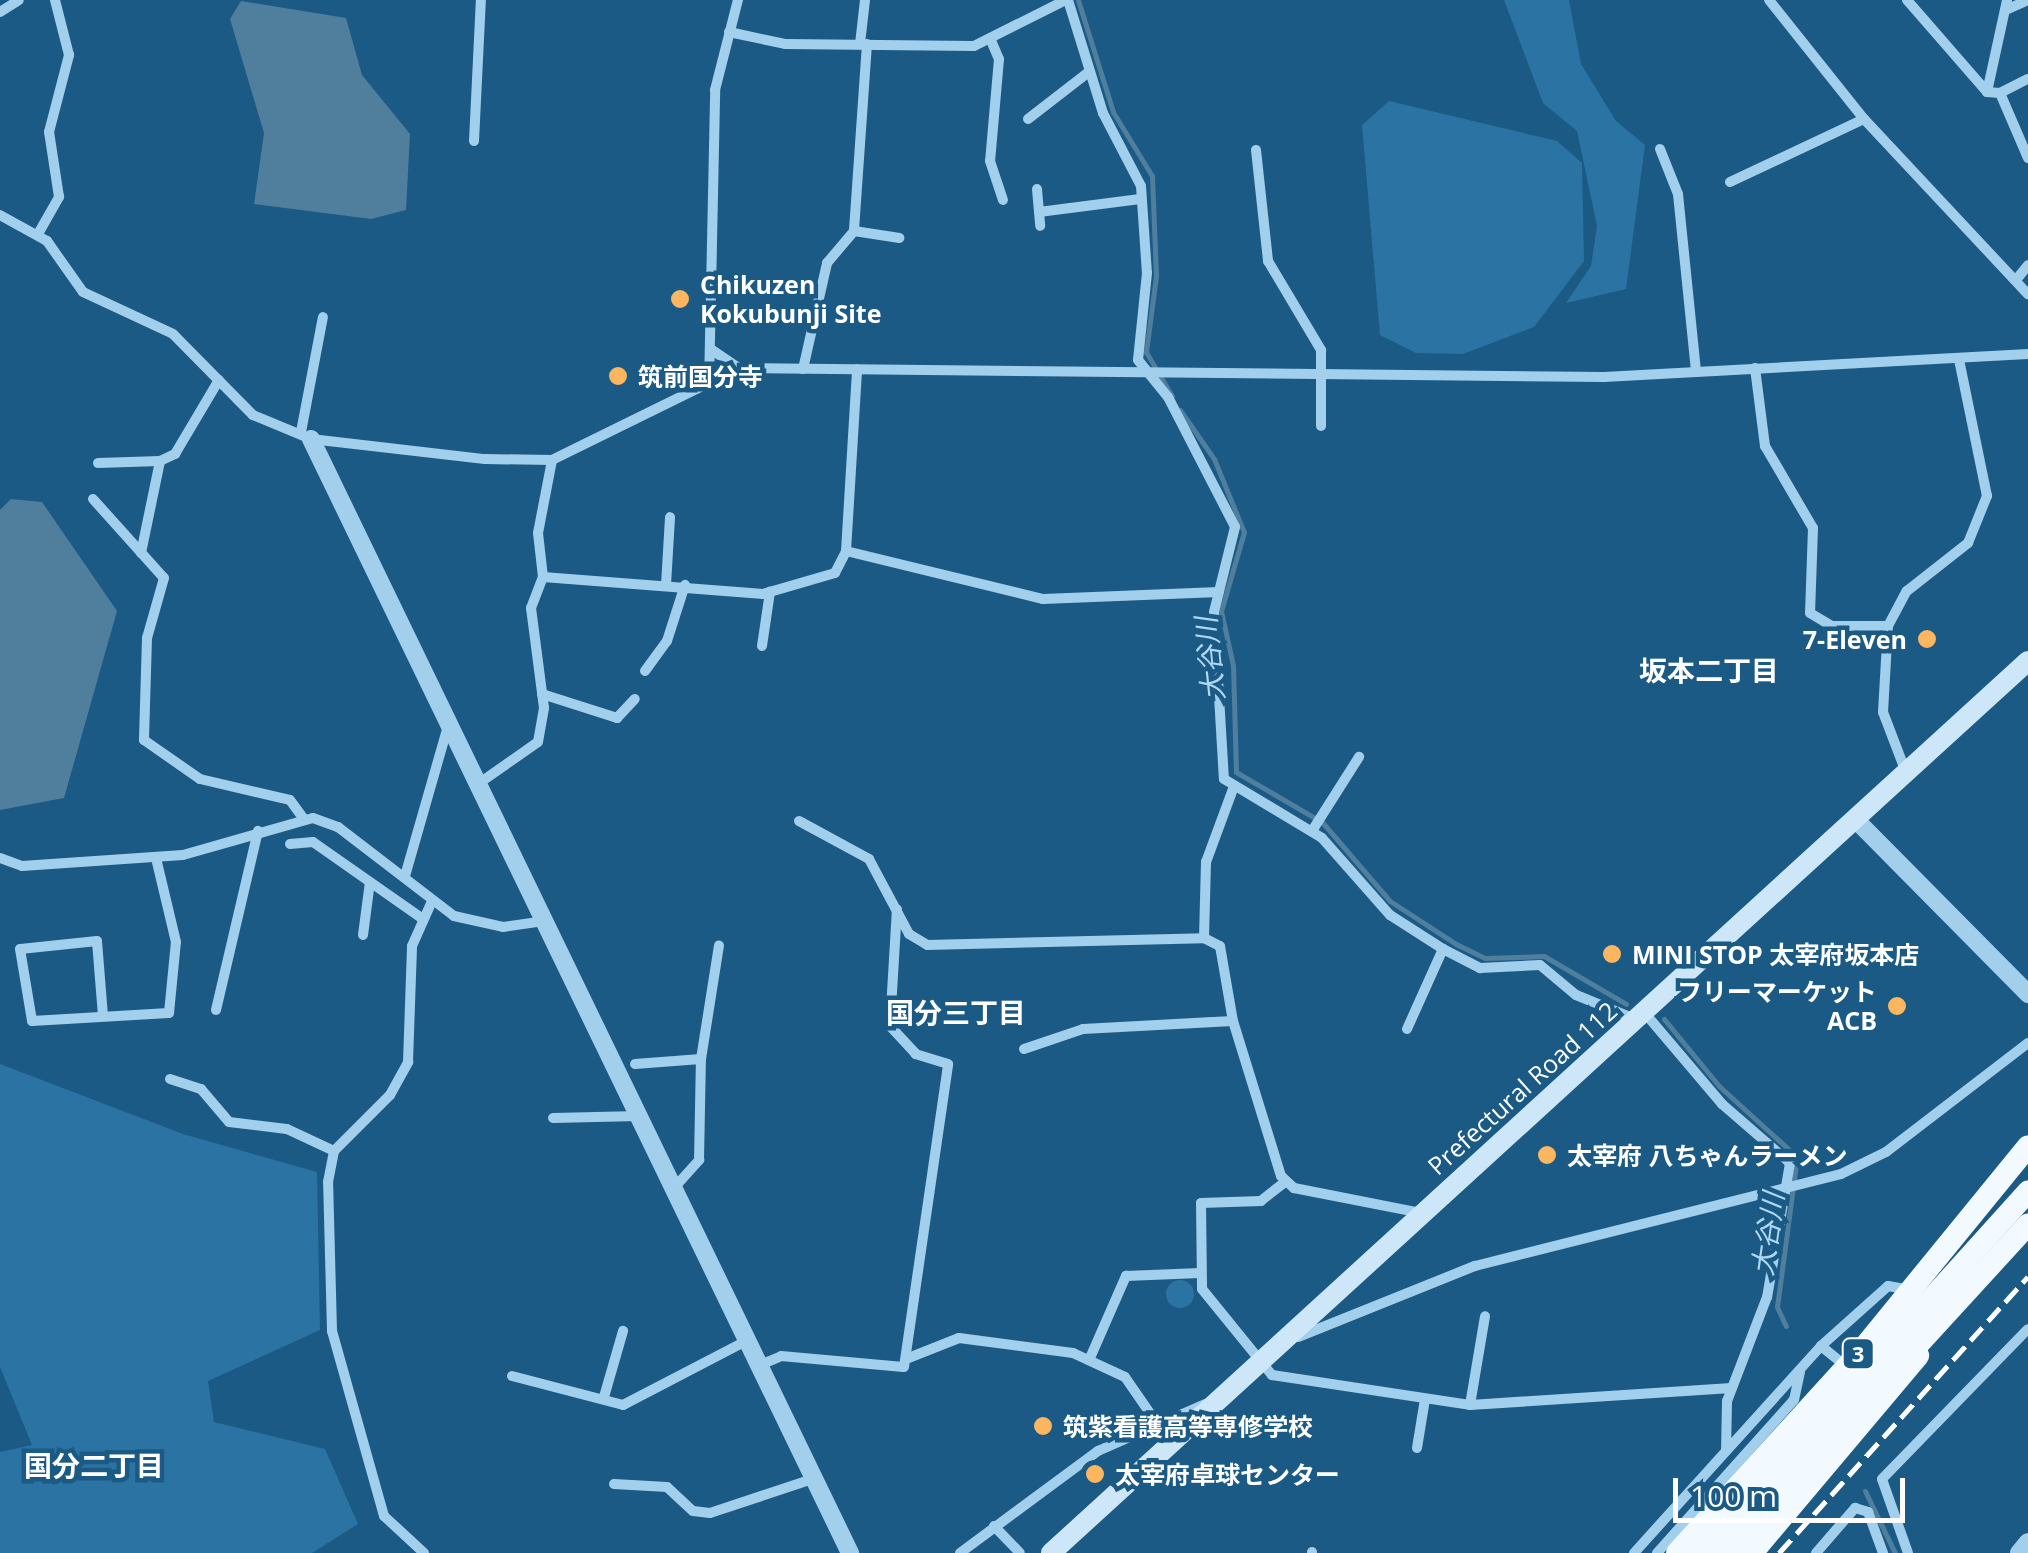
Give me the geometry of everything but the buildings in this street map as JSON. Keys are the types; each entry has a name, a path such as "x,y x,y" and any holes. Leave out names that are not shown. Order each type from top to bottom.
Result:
{"highway":[{"name":"3","path":"1677,1553 1912,1290 2028,1146"},
{"name":"3","path":"1728,1553 2028,1188"},
{"name":"3","path":"1702,1553 1745,1533 1882,1407 2028,1188"},
{"name":"3","path":"1745,1533 2028,1224"}],"main road":[{"name":"Prefectural Road 112","path":"1051,1553 2028,662"}],"street":[{"path":"0,12 19,0"},
{"path":"38,234 59,197 49,132 69,56 55,0"},
{"path":"474,140 482,0"},
{"path":"709,386 715,90 738,0"},
{"path":"803,368 828,263 854,231 865,0"},
{"path":"729,32 863,44 974,46 1067,0 1140,199 1147,272 1134,345 1230,514 1236,540 1218,592 1220,763 1233,789 1312,831 1390,915 1443,949 1480,968 1540,966 1576,995 1640,1016 1722,1104 1790,1162 1767,1297 1730,1388 1726,1451"},
{"path":"1769,0 1864,119 2028,294"},
{"path":"1907,0 1987,92 2000,93 2028,80"},
{"path":"1987,92 2007,4 2028,0"},
{"path":"990,38 999,59 990,161 1002,200"},
{"path":"1028,119 1090,71"},
{"path":"2000,93 2028,158"},
{"path":"1730,182 1864,119"},
{"path":"1660,149 1678,194 1696,372"},
{"path":"1256,150 1268,261 1313,329 1324,374 1321,426"},
{"path":"1037,189 1040,226"},
{"path":"1039,212 1140,199"},
{"path":"0,215 38,234 76,287 173,334 244,410 306,436 552,460 739,368 1324,374 1696,372 2028,354"},
{"path":"854,231 899,238"},
{"path":"2016,280 2028,265"},
{"path":"323,317 306,436 850,1553"},
{"path":"712,350 739,368"},
{"path":"1908,775 1883,712 1888,626 1907,591 1968,543 1988,496 1959,359"},
{"path":"1755,368 1765,446 1814,528 1810,613 1832,626 1888,626"},
{"path":"544,576 770,592 835,573 846,551 857,369"},
{"path":"98,463 160,461 175,454 219,380"},
{"path":"478,784 534,753 542,694 530,608 544,576 538,533 552,460"},
{"path":"141,552 160,461"},
{"path":"93,499 164,578 148,638 144,740 200,779 290,800 303,818"},
{"path":"666,584 670,516"},
{"path":"846,551 1044,600 1218,592"},
{"path":"645,671 667,640 685,586"},
{"path":"762,646 770,592"},
{"path":"542,694 558,692 617,718 635,700"},
{"path":"405,876 448,725"},
{"path":"1312,831 1360,758"},
{"path":"1204,938 1206,862 1233,789"},
{"path":"0,858 22,866 156,858 303,818 338,827 405,876 432,902 478,925 544,920"},
{"path":"1856,820 2028,994"},
{"path":"799,821 869,859 909,934 937,946 1204,938 1220,946 1232,1021 1285,1182"},
{"path":"216,1010 258,830"},
{"path":"290,844 313,842 423,919"},
{"path":"103,1016 97,941 22,945 28,1018 103,1016 168,1012 176,942 156,858"},
{"path":"364,935 370,882"},
{"path":"424,1553 384,1516 332,1331 334,1151 390,1095 408,1062 412,946 432,902"},
{"path":"758,1366 781,1356 904,1367 948,1064 916,1054 890,1026 897,909"},
{"path":"674,1188 699,1160 701,1059 719,945"},
{"path":"1408,1029 1443,949"},
{"path":"1024,1049 1083,1029 1232,1021"},
{"path":"1283,1343 1476,1266 1788,1185 1886,1152 2028,1043"},
{"path":"635,1064 701,1059"},
{"path":"170,1078 201,1089 229,1122 288,1129 334,1151"},
{"path":"553,1118 639,1116"},
{"path":"1285,1182 1422,1213"},
{"path":"1285,1182 1261,1201 1202,1203 1200,1274 1257,1365 1272,1375 1470,1405 1730,1388"},
{"path":"1090,1358 1126,1276 1200,1274"},
{"path":"1634,1553 1821,1346 1888,1286 1912,1290"},
{"path":"1470,1405 1486,1316"},
{"path":"1908,1553 1882,1480 2028,1330"},
{"path":"604,1397 623,1331"},
{"path":"906,1359 959,1338 1090,1358 1125,1377 1156,1422"},
{"path":"512,1376 624,1404 746,1341"},
{"path":"1821,1346 1846,1366"},
{"path":"1656,1553 1794,1400 1800,1369"},
{"path":"960,1553 1084,1460 1156,1422 1218,1399"},
{"path":"1418,1448 1425,1399"},
{"path":"614,1484 667,1487 693,1511 710,1513 813,1479"},
{"path":"1816,1553 1855,1508 1868,1512 1883,1553"},
{"path":"994,1526 1020,1553"},
{"path":"2019,1553 2028,1542"}],"shaded area":[{"path":"1504,0 1569,0 1581,64 1616,121 1645,145 1626,289 1566,303 1591,266 1597,226 1577,131 1543,103"},
{"path":"241,1 346,18 362,75 410,134 406,210 371,219 254,204 264,133 230,19"},
{"path":"1389,101 1557,141 1582,163 1584,261 1534,327 1463,354 1416,353 1380,335 1362,125"},
{"path":"11,499 42,502 117,611 64,798 0,810 0,510"},
{"path":"0,1064 183,1134 317,1172 320,1330 208,1381 214,1422 325,1449 358,1524 312,1553 0,1553 0,1452 32,1445 0,1367"},
{"path":"1180,1280 1190,1284 1194,1294 1190,1304 1180,1308 1170,1304 1166,1294 1170,1284"}],"waterway":[{"name":"大谷川","path":"1078,0 1113,112 1152,176 1156,276 1146,352 1172,396"},
{"name":"大谷川","path":"1180,410 1214,459 1244,532 1221,611 1233,665 1236,772 1322,822 1390,901 1456,944 1485,958 1544,956 1626,1004"},
{"name":"大谷川","path":"1664,1019 1719,1086 1797,1157 1777,1307 1786,1326"},
{"name":"大谷川","path":"1865,1491 1895,1553"}],"railway":[{"path":"1779,1553 2028,1276"}],"place":[{"name":"Chikuzen Kokubunji Site","path":"680,299"},
{"name":"筑前国分寺","path":"618,376"},
{"name":"7-Eleven","path":"1927,639"},
{"name":"MINI STOP 太宰府坂本店","path":"1612,954"},
{"name":"フリーマーケット ACB","path":"1897,1006"},
{"name":"太宰府 八ちゃんラーメン","path":"1547,1155"},
{"name":"筑紫看護高等専修学校","path":"1043,1426"},
{"name":"太宰府卓球センター","path":"1095,1474"}],"district":[{"name":"坂本二丁目","path":"1709,670"},
{"name":"国分三丁目","path":"956,1012"},
{"name":"国分二丁目","path":"94,1465"}]}
